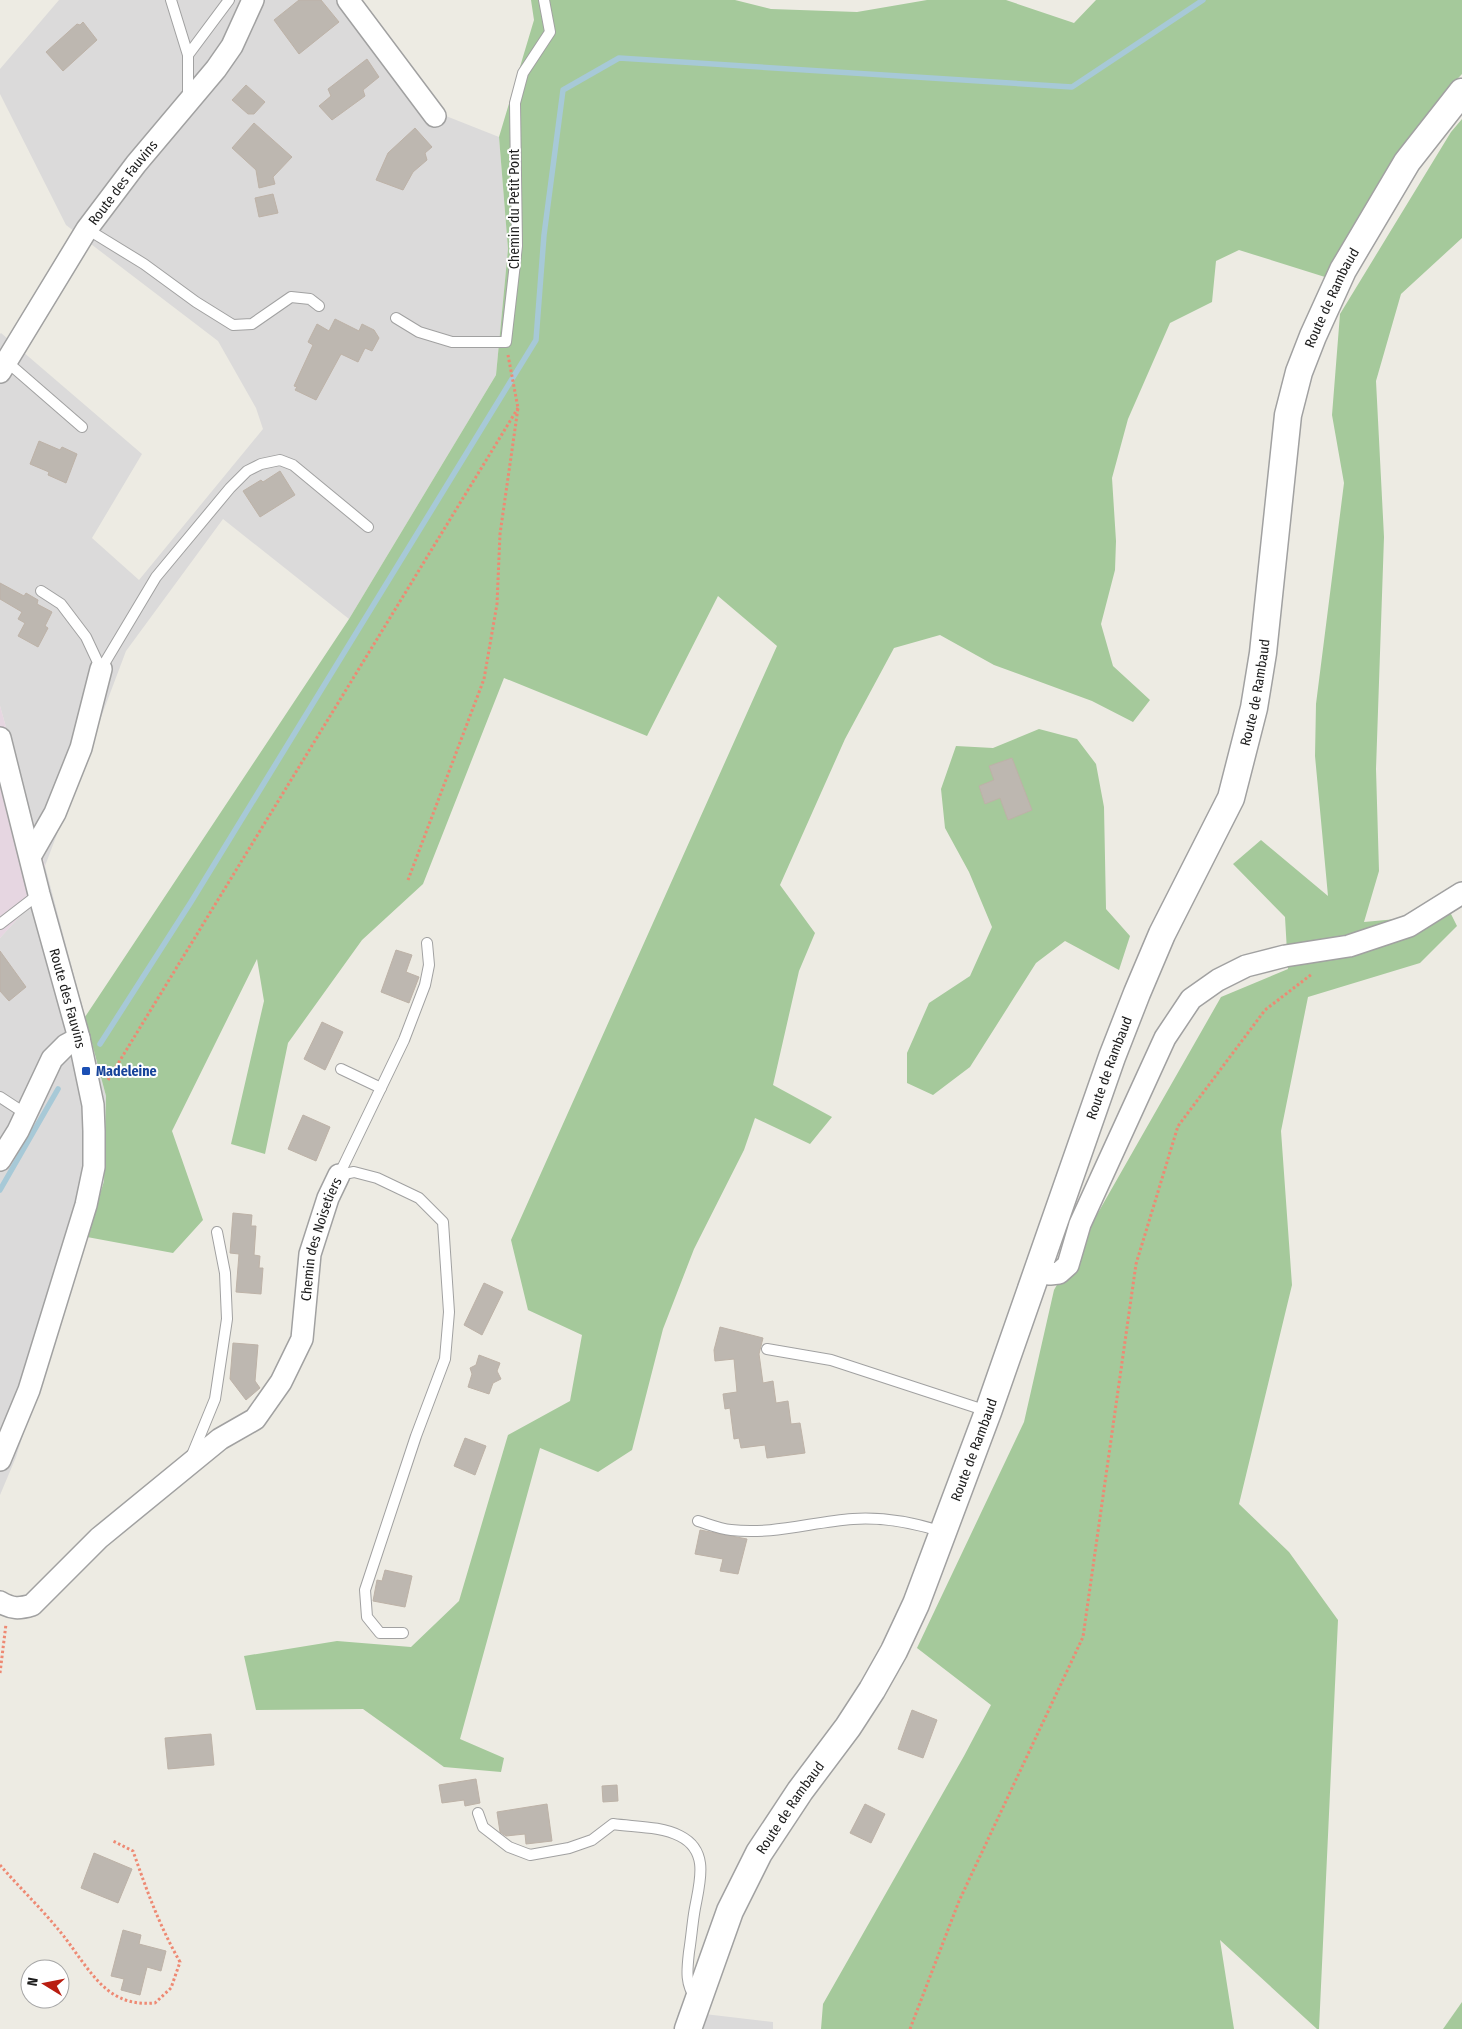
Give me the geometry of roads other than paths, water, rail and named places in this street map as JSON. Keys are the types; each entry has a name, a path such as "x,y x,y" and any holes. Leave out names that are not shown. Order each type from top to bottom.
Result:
{"street":[{"name":"Route des Fauvins","path":"3,366 87,229 136,164 232,46 253,0"},
{"path":"348,0 435,116"},
{"name":"Route de Rambaud","path":"688,2029 730,1911 759,1854 800,1791 848,1727 894,1651 916,1604 988,1412 1036,1272 1137,993 1162,934 1231,798 1244,754 1263,653 1288,415 1299,372 1343,270 1406,162 1462,92"},
{"path":"31,855 55,813 81,748 101,669"},
{"name":"Route des Fauvins","path":"0,738 3,760 31,855 39,894 78,1038 93,1105 94,1167 86,1205 29,1390 0,1460"},
{"path":"1036,1272 1059,1273 1068,1265 1080,1224 1161,1047 1191,999 1218,980 1246,966 1285,956 1349,946 1409,926 1462,894"},
{"path":"0,1160 26,1114 52,1059 78,1038"},
{"name":"Chemin des Noisetiers","path":"4,1604 19,1609 32,1605 98,1538 220,1439 255,1419 281,1382 302,1339 310,1254 328,1198 339,1175"}],"lane":[{"path":"171,0 188,55 188,100"},
{"path":"188,55 229,0"},
{"name":"Chemin du Petit Pont","path":"396,318 419,332 452,342 506,342 517,246 515,103 523,73 550,32 544,0"},
{"path":"87,229 144,264 196,302 233,325 252,324 291,297 310,299 318,306"},
{"path":"3,366 82,427"},
{"path":"101,669 156,577 230,488 247,471 261,464 280,460 293,465 368,528"},
{"path":"41,591 61,604 86,637 101,669"},
{"path":"0,924 39,894"},
{"path":"339,1175 404,1040 425,984 429,965 427,943"},
{"path":"341,1069 381,1088"},
{"path":"0,1097 26,1114"},
{"name":"Chemin des Noisetiers","path":"339,1175 354,1172 377,1178 419,1198 444,1222 449,1312 445,1359 416,1436 365,1590 367,1618 380,1633 403,1633"},
{"path":"188,1466 215,1399 227,1319 225,1272 217,1232"},
{"path":"767,1349 831,1360 988,1412"},
{"path":"698,1521 730,1530 767,1531 855,1519 924,1526 944,1533"},
{"path":"478,1813 483,1828 509,1847 530,1855 568,1848 592,1840 613,1824 657,1829 680,1835 693,1844 700,1858 701,1880 694,1915 686,1980 690,1992 698,2002"}],"waterway":[{"path":"100,1044 191,902 536,340 544,235 563,90 619,58 1072,87 1203,0"},
{"path":"0,1190 58,1089"}],"place":[{"name":"Madeleine","path":"86,1071"}]}
